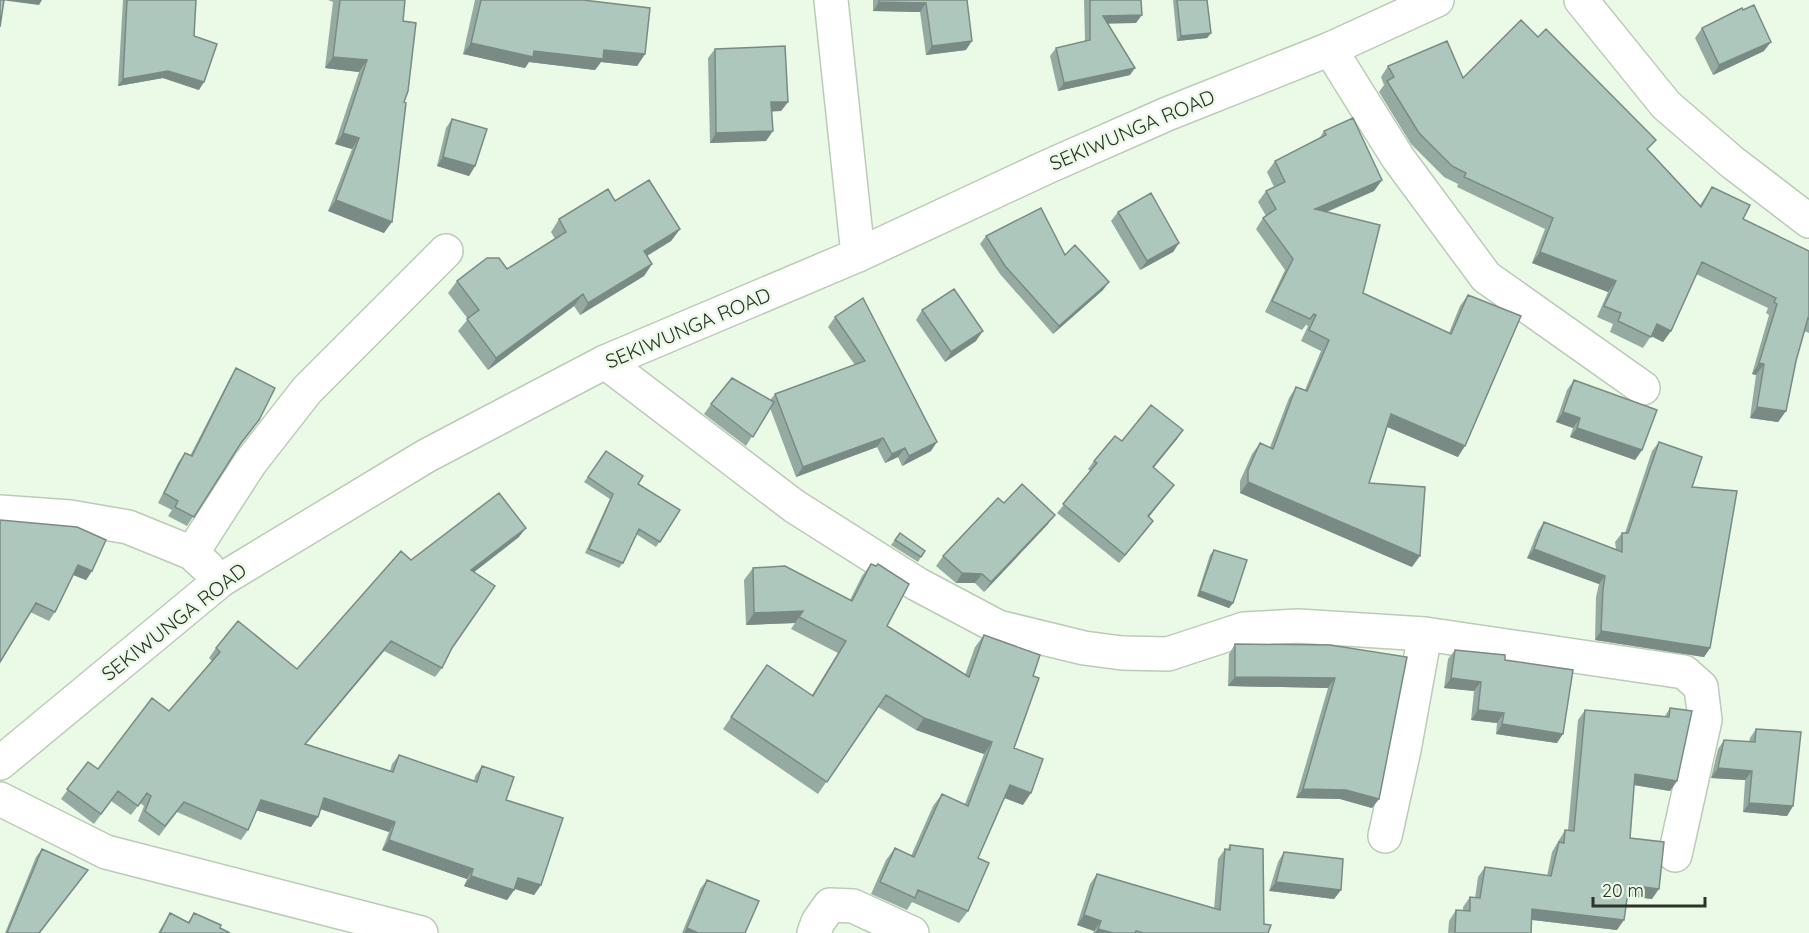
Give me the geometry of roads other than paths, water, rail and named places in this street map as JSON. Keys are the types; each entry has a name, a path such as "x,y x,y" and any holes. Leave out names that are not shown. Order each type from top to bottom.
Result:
{"street":[{"path":"831,0 858,255"},
{"name":"SEKIWUNGA ROAD","path":"0,763 221,580 426,456 605,362 858,255 1047,166 1330,48 1437,0"},
{"path":"1581,0 1666,105 1732,162 1809,220"},
{"path":"1330,48 1398,158 1486,277 1643,388"},
{"path":"192,553 250,463 307,390 446,251"},
{"path":"605,362 794,506 917,584 998,627 1084,648 1122,653 1168,654 1244,629 1298,626 1425,634 1684,672 1701,687 1705,720 1675,855"},
{"path":"0,512 70,517 129,527 192,553 221,580"},
{"path":"1385,836 1404,750 1425,634"},
{"path":"0,799 106,852 422,933"},
{"path":"814,933 818,922 830,904 853,906 912,933"}]}
